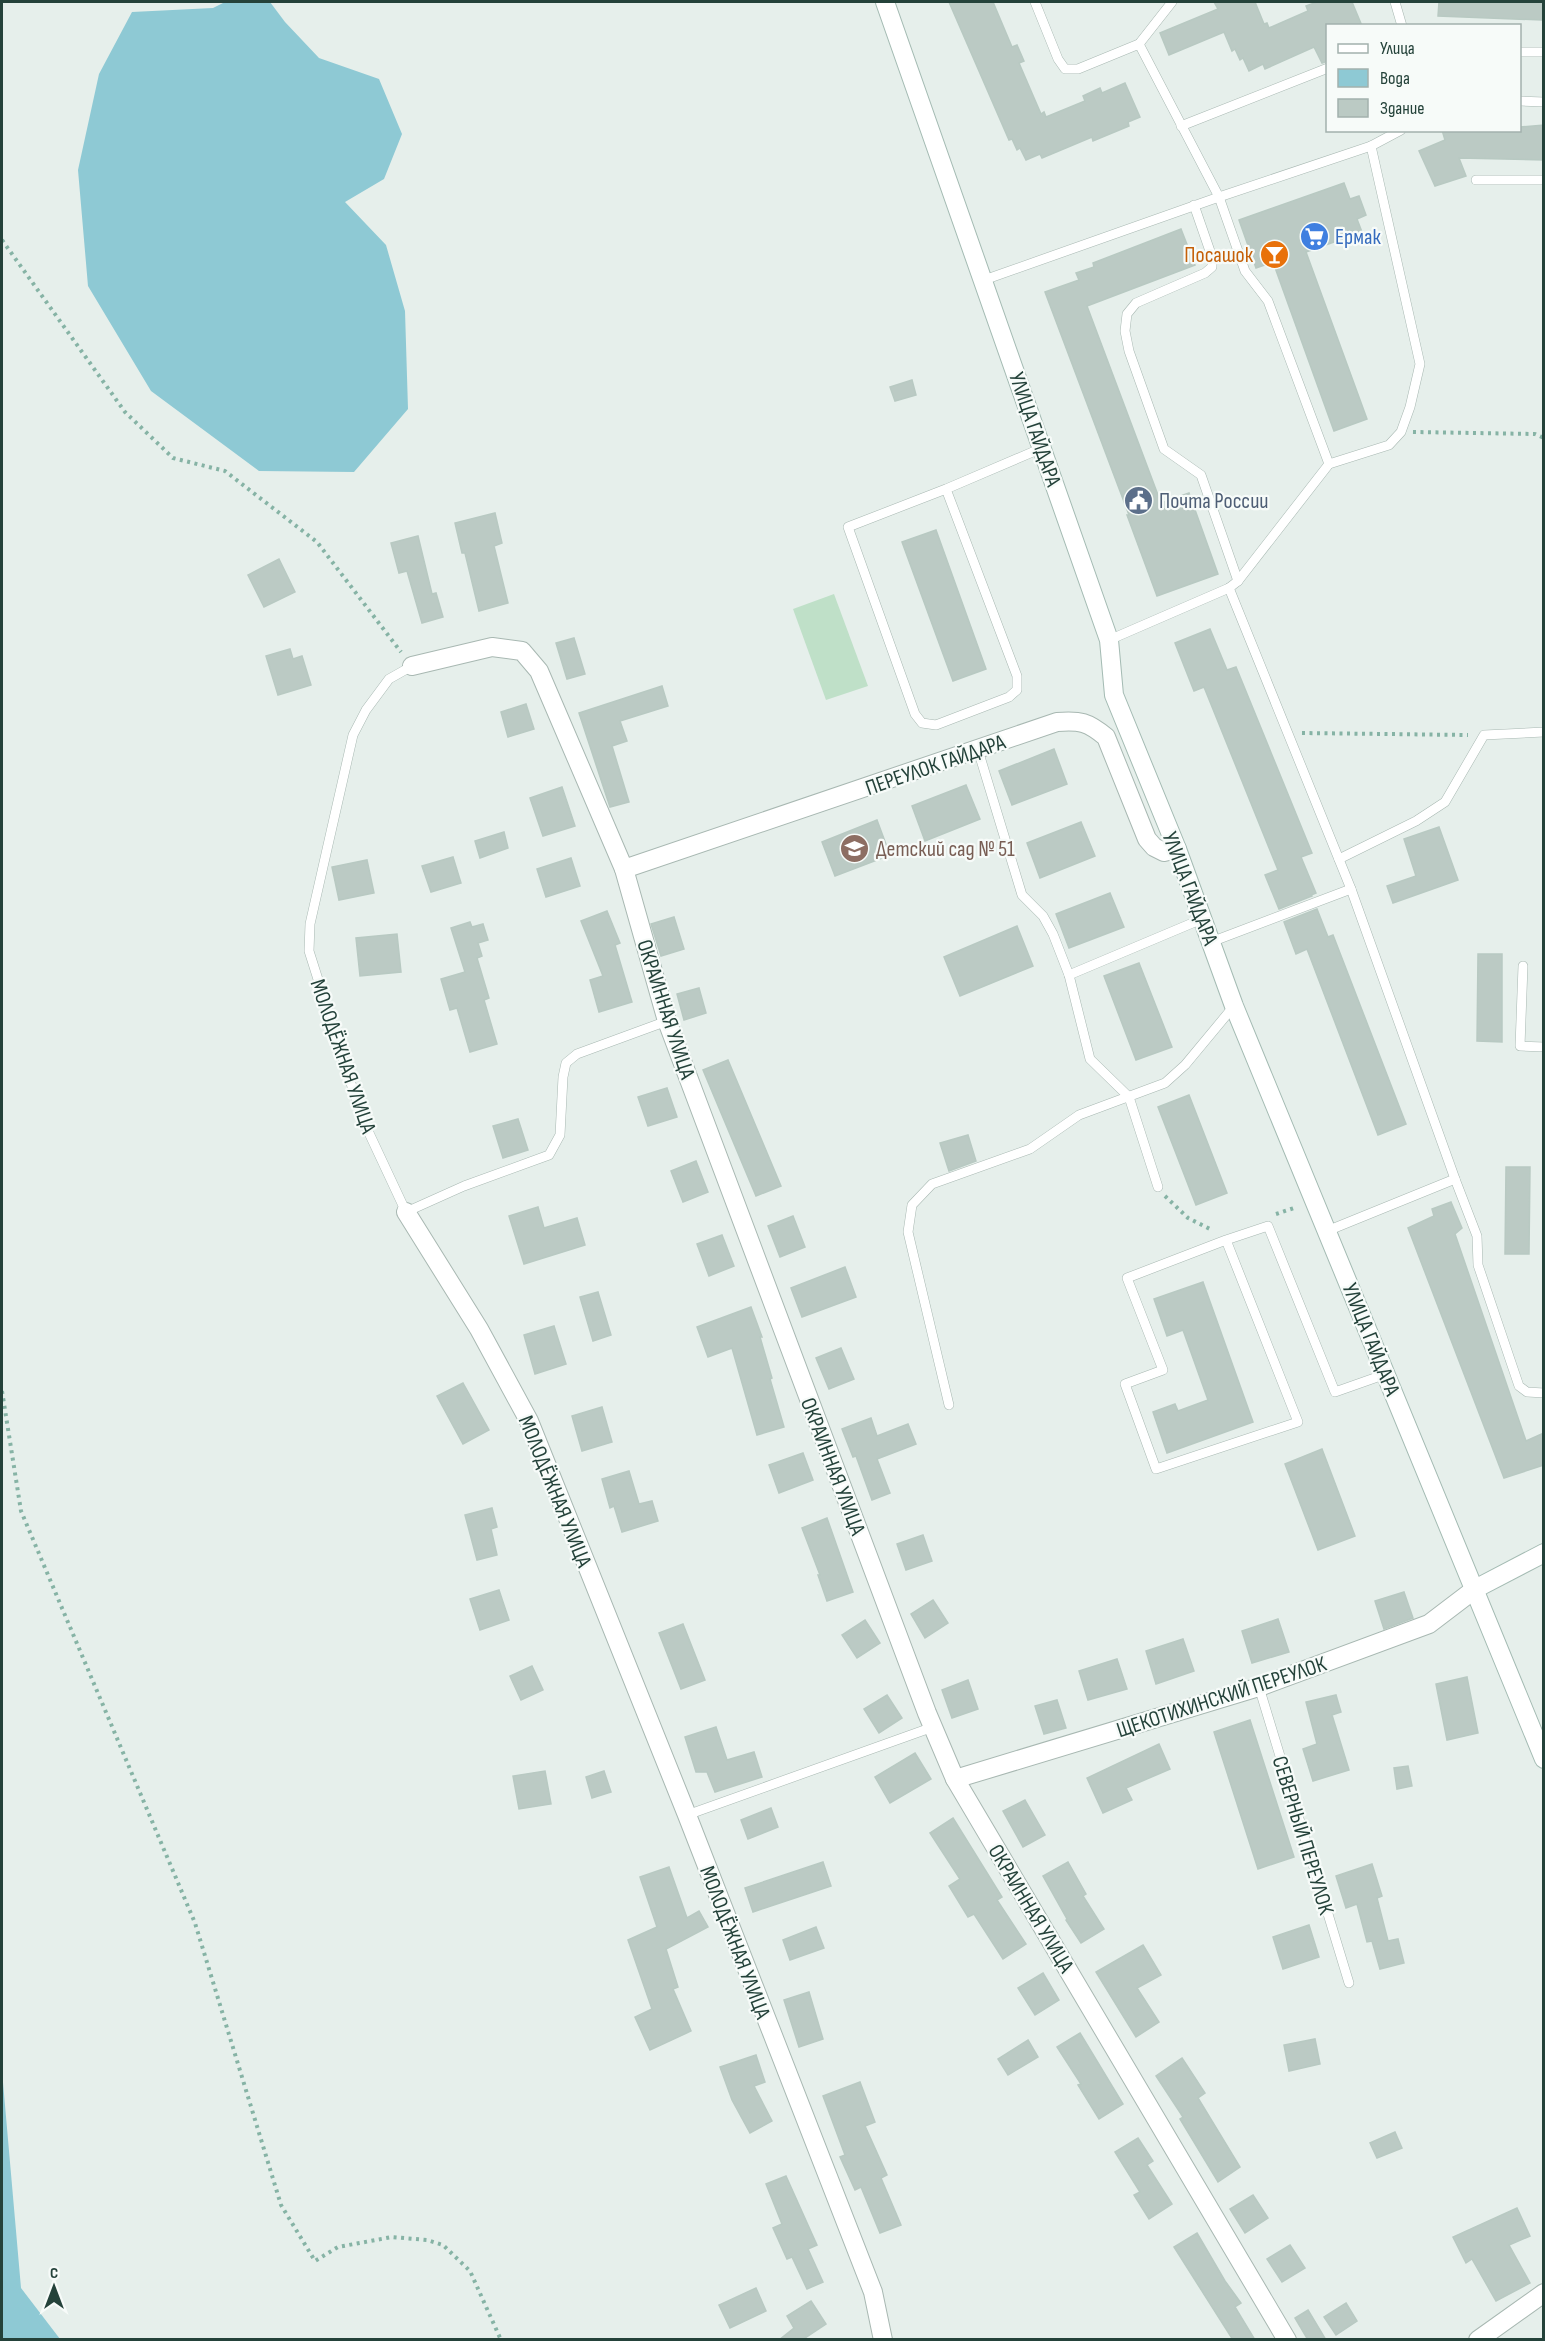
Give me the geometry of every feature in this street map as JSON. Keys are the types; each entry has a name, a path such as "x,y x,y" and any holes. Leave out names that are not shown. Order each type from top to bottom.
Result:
{"street":[{"name":"УЛИЦА ГАЙДАРА","path":"885,2 1109,640 1114,695 1177,849 1234,1006 1544,1759"},
{"name":"ОКРАИННАЯ УЛИЦА","path":"412,666 492,647 522,651 539,671 624,869 666,1021 933,1727 955,1779 1287,2340"},
{"name":"ПЕРЕУЛОК ГАЙДАРА","path":"624,869 1057,722 1077,721 1092,726 1106,737 1147,839 1154,847 1164,852 1177,849"},
{"name":"МОЛОДЁЖНАЯ УЛИЦА","path":"406,1212 480,1329 529,1421 687,1815 873,2292 883,2340"},
{"name":"ЩЕКОТИХИНСКИЙ ПЕРЕУЛОК","path":"955,1779 1259,1687 1429,1624 1475,1589 1544,1553"},
{"path":"1478,2340 1544,2293"}],"lane":[{"path":"1035,2 1058,59 1065,69 1078,69 1139,44 1172,2"},
{"path":"1395,2 1401,24"},
{"path":"1139,44 1219,197 1245,271 1268,301 1329,464"},
{"path":"1521,52 1544,52"},
{"path":"1181,126 1326,69"},
{"path":"1521,101 1544,102"},
{"path":"984,280 1371,146 1397,132"},
{"path":"1109,640 1229,588 1238,581 1329,464 1389,445 1401,432 1410,407 1420,364 1371,146"},
{"path":"1476,180 1544,180"},
{"path":"1194,206 1212,257 1212,267 1205,273 1136,303 1127,314 1125,330 1129,351 1164,449 1201,475 1238,581"},
{"path":"946,489 1017,676 1017,690 1009,697 936,725 922,723 915,714 848,527 1042,448"},
{"path":"1229,588 1351,889 1477,1236 1478,1265 1519,1386 1527,1392 1544,1393"},
{"name":"МОЛОДЁЖНАЯ УЛИЦА","path":"406,1212 362,1118 309,951 310,924 353,735 366,710 389,679 412,666"},
{"path":"1339,859 1416,821 1445,802 1484,735 1544,732"},
{"path":"978,750 1022,895 1043,916 1053,934 1069,975 1090,1059 1129,1097 1158,1187"},
{"path":"1211,942 1351,889"},
{"path":"1069,975 1202,919"},
{"path":"1522,966 1520,1046 1544,1047"},
{"path":"949,1406 908,1232 912,1205 932,1184 1030,1149 1079,1115 1165,1083 1185,1065 1234,1006"},
{"path":"406,1212 464,1186 549,1155 560,1135 563,1077 566,1063 577,1054 666,1021"},
{"path":"1327,1231 1455,1179"},
{"path":"1226,1239 1298,1422 1156,1469 1125,1384 1163,1370 1127,1278 1226,1239 1268,1226 1335,1392 1386,1374"},
{"name":"СЕВЕРНЫЙ ПЕРЕУЛОК","path":"1259,1687 1349,1983"},
{"path":"687,1815 933,1727"}],"path":[{"path":"2,240 125,412 173,458 225,471 317,542 412,666"},
{"path":"1401,432 1535,434 1544,438"},
{"path":"1288,733 1484,735"},
{"path":"1158,1187 1171,1204 1188,1218 1211,1230 1220,1231"},
{"path":"2,1390 21,1511 195,1923 281,2205 315,2261 338,2247 392,2237 426,2240 443,2245 470,2271 501,2340"}],"green space":[{"path":"834,594 868,686 826,700 793,609"}],"water":[{"path":"225,2 270,2 285,22 319,58 379,79 402,134 384,179 345,202 386,245 405,311 408,409 354,472 259,471 151,391 88,286 78,170 99,74 132,12 213,8"},
{"path":"2,2071 21,2288 60,2339 2,2339"}],"building":[{"path":"949,2 993,2 1012,47 1017,45 1024,61 1019,63 1041,114 1044,112 1046,117 1085,101 1083,96 1100,88 1102,93 1125,83 1140,117 1128,122 1129,126 1093,141 1092,137 1042,158 1040,154 1026,160 1020,148 1017,150 1012,139 1009,140"},
{"path":"1214,2 1255,2 1264,24 1267,23 1269,28 1308,11 1306,6 1317,2 1352,2 1361,24 1326,24 1326,62 1322,63 1314,47 1265,69 1263,64 1249,71 1243,58 1240,60 1235,49 1232,51 1224,32 1169,55 1160,33 1218,9"},
{"path":"1439,2 1543,2 1542,20 1438,16"},
{"path":"1544,125 1544,160 1459,158 1466,176 1435,186 1419,151 1445,140 1443,132 1521,132 1521,127"},
{"path":"1344,183 1350,199 1359,196 1366,215 1357,219 1362,232 1306,252 1367,419 1334,431 1273,262 1256,268 1239,220"},
{"path":"1181,229 1195,265 1087,306 1161,503 1189,493 1218,574 1157,596 1045,292 1079,280 1076,273 1094,267 1093,263"},
{"path":"912,380 916,395 895,401 890,387"},
{"path":"495,513 502,543 494,546 508,603 479,611 455,523"},
{"path":"936,530 986,669 953,681 902,542"},
{"path":"418,536 432,594 436,593 443,617 422,623 407,571 399,573 391,543"},
{"path":"279,559 295,592 264,607 248,575"},
{"path":"1210,629 1227,670 1236,667 1312,853 1301,857 1316,893 1279,909 1265,875 1278,870 1204,687 1194,691 1175,643"},
{"path":"574,638 585,674 567,679 556,643"},
{"path":"290,649 293,659 302,656 311,685 278,695 266,656"},
{"path":"662,686 668,706 620,721 627,741 612,746 629,802 610,807 579,713"},
{"path":"526,704 534,729 508,737 501,712"},
{"path":"1054,749 1067,784 1012,805 999,771"},
{"path":"966,785 980,819 925,841 912,806"},
{"path":"562,787 575,826 543,836 530,798"},
{"path":"877,820 890,855 835,876 822,842"},
{"path":"1081,822 1095,856 1040,878 1027,843"},
{"path":"1439,827 1458,880 1393,903 1387,886 1416,876 1404,839"},
{"path":"504,832 508,848 480,858 475,841"},
{"path":"453,857 461,883 431,892 422,866"},
{"path":"571,858 580,886 546,897 537,869"},
{"path":"367,860 374,893 339,900 332,867"},
{"path":"1110,893 1124,927 1069,948 1056,914"},
{"path":"1317,909 1328,937 1333,935 1406,1124 1378,1135 1307,949 1296,954 1284,922"},
{"path":"607,911 620,943 615,945 632,1002 599,1012 590,980 603,976 581,921"},
{"path":"674,917 684,949 661,956 651,924"},
{"path":"470,922 472,927 483,924 488,940 478,943 482,956 477,958 489,998 484,1000 497,1044 470,1052 457,1008 450,1010 441,979 465,972 451,928"},
{"path":"1017,926 1033,966 960,996 944,957"},
{"path":"397,934 401,972 360,976 356,938"},
{"path":"1478,954 1502,954 1502,1042 1477,1041"},
{"path":"1139,963 1172,1047 1136,1060 1104,976"},
{"path":"699,988 706,1013 684,1020 677,994"},
{"path":"728,1060 781,1186 756,1196 703,1070"},
{"path":"667,1088 677,1117 648,1126 638,1097"},
{"path":"1189,1095 1227,1193 1196,1205 1158,1107"},
{"path":"518,1119 528,1150 503,1158 493,1126"},
{"path":"968,1135 976,1161 949,1171 940,1143"},
{"path":"696,1161 708,1192 683,1202 671,1171"},
{"path":"1506,1167 1530,1167 1529,1254 1505,1254"},
{"path":"1451,1202 1462,1228 1455,1234 1526,1441 1544,1433 1544,1465 1504,1478 1408,1228 1434,1216 1432,1209"},
{"path":"538,1207 544,1228 577,1218 585,1245 524,1264 509,1216"},
{"path":"793,1216 805,1247 780,1257 768,1226"},
{"path":"722,1235 734,1266 709,1276 697,1244"},
{"path":"845,1267 856,1297 802,1317 791,1288"},
{"path":"1203,1282 1253,1422 1167,1453 1153,1412 1175,1404 1178,1411 1208,1400 1183,1330 1167,1336 1154,1299"},
{"path":"598,1292 611,1335 593,1341 580,1297"},
{"path":"751,1307 762,1337 760,1337 772,1378 770,1379 784,1427 757,1435 732,1348 708,1357 697,1327"},
{"path":"554,1326 566,1364 535,1374 524,1335"},
{"path":"841,1348 854,1379 829,1389 816,1358"},
{"path":"463,1383 489,1430 463,1444 437,1396"},
{"path":"602,1407 612,1442 582,1451 572,1416"},
{"path":"871,1418 877,1436 908,1424 916,1444 877,1459 890,1493 872,1500 856,1456 853,1457 842,1429"},
{"path":"1322,1449 1355,1536 1318,1550 1285,1464"},
{"path":"803,1453 813,1480 779,1493 769,1465"},
{"path":"629,1471 639,1504 652,1501 658,1521 622,1532 614,1506 610,1508 602,1479"},
{"path":"492,1508 497,1527 491,1529 497,1555 477,1560 465,1515"},
{"path":"827,1518 853,1592 827,1601 818,1575 820,1575 802,1528"},
{"path":"923,1535 932,1561 906,1570 897,1544"},
{"path":"499,1590 509,1620 480,1630 470,1599"},
{"path":"1404,1592 1413,1618 1384,1629 1375,1601"},
{"path":"933,1600 948,1623 925,1638 911,1614"},
{"path":"1278,1619 1289,1652 1252,1663 1242,1631"},
{"path":"865,1620 880,1643 857,1658 842,1635"},
{"path":"683,1624 705,1680 681,1689 659,1633"},
{"path":"1183,1639 1194,1671 1156,1684 1146,1651"},
{"path":"1117,1659 1127,1689 1088,1700 1079,1671"},
{"path":"532,1666 543,1690 521,1700 510,1676"},
{"path":"1467,1677 1478,1733 1447,1740 1436,1684"},
{"path":"968,1680 978,1709 952,1718 942,1690"},
{"path":"887,1695 902,1718 879,1733 864,1709"},
{"path":"1336,1695 1341,1712 1332,1715 1349,1770 1313,1781 1303,1749 1317,1744 1306,1702"},
{"path":"1057,1700 1066,1728 1044,1734 1035,1706"},
{"path":"1250,1720 1294,1857 1258,1869 1214,1732"},
{"path":"716,1727 727,1760 754,1752 762,1777 715,1792 707,1772 696,1772 685,1737"},
{"path":"1159,1744 1170,1769 1126,1788 1132,1800 1103,1813 1087,1778"},
{"path":"915,1753 931,1779 890,1803 875,1777"},
{"path":"1408,1766 1412,1786 1397,1789 1394,1768"},
{"path":"545,1771 551,1804 519,1809 513,1776"},
{"path":"604,1771 611,1792 592,1798 586,1777"},
{"path":"1025,1800 1045,1835 1023,1847 1003,1811"},
{"path":"771,1808 778,1827 748,1839 741,1820"},
{"path":"953,1818 1002,1897 997,1900 1026,1944 1003,1959 974,1914 968,1917 949,1886 960,1879 930,1833"},
{"path":"823,1862 831,1886 753,1912 745,1888"},
{"path":"1068,1862 1086,1894 1083,1896 1104,1929 1081,1943 1043,1876"},
{"path":"1372,1864 1382,1896 1377,1898 1388,1941 1398,1939 1404,1963 1380,1969 1372,1941 1367,1942 1357,1904 1346,1908 1336,1876"},
{"path":"669,1867 687,1918 699,1911 708,1927 666,1949 678,1987 673,1989 691,2031 650,2050 635,2017 652,2009 628,1940 657,1927 640,1877"},
{"path":"1309,1925 1319,1957 1283,1969 1273,1937"},
{"path":"816,1927 824,1948 790,1960 783,1940"},
{"path":"1143,1945 1161,1975 1137,1988 1159,2022 1136,2037 1096,1972"},
{"path":"1043,1973 1059,2000 1035,2015 1018,1988"},
{"path":"809,1992 823,2039 799,2047 784,2000"},
{"path":"1080,2033 1123,2104 1099,2119 1078,2085 1081,2084 1057,2047"},
{"path":"1315,2039 1320,2064 1289,2071 1284,2045"},
{"path":"1028,2040 1038,2057 1008,2075 998,2059"},
{"path":"756,2055 765,2082 754,2086 772,2121 750,2133 732,2100 720,2067"},
{"path":"1182,2058 1205,2093 1198,2098 1240,2167 1218,2182 1180,2119 1183,2117 1156,2076"},
{"path":"860,2082 875,2122 865,2126 887,2175 881,2178 901,2225 880,2233 861,2187 855,2190 840,2157 845,2155 823,2096"},
{"path":"1395,2132 1402,2148 1377,2158 1370,2143"},
{"path":"1138,2138 1153,2161 1147,2165 1172,2204 1149,2219 1134,2195 1140,2192 1115,2152"},
{"path":"786,2176 817,2245 808,2249 823,2282 807,2289 792,2257 787,2259 773,2228 782,2224 766,2184"},
{"path":"1253,2195 1268,2218 1245,2233 1230,2209"},
{"path":"1517,2208 1530,2236 1509,2245 1530,2283 1496,2301 1472,2259 1466,2263 1453,2237"},
{"path":"1197,2233 1225,2281 1241,2303 1235,2307 1255,2340 1233,2340 1174,2247"},
{"path":"1290,2245 1305,2268 1282,2282 1267,2259"},
{"path":"756,2288 766,2311 730,2328 719,2305"},
{"path":"811,2301 826,2324 802,2340 779,2340 794,2328 787,2316"},
{"path":"1346,2303 1357,2321 1336,2335 1324,2317"},
{"path":"1308,2310 1326,2340 1308,2340 1295,2318"}],"place":[{"name":"Ермак","path":"1314,236"},
{"name":"Посашок","path":"1274,254"},
{"name":"Почта России","path":"1138,500"},
{"name":"Детский сад № 51","path":"855,848"}]}
